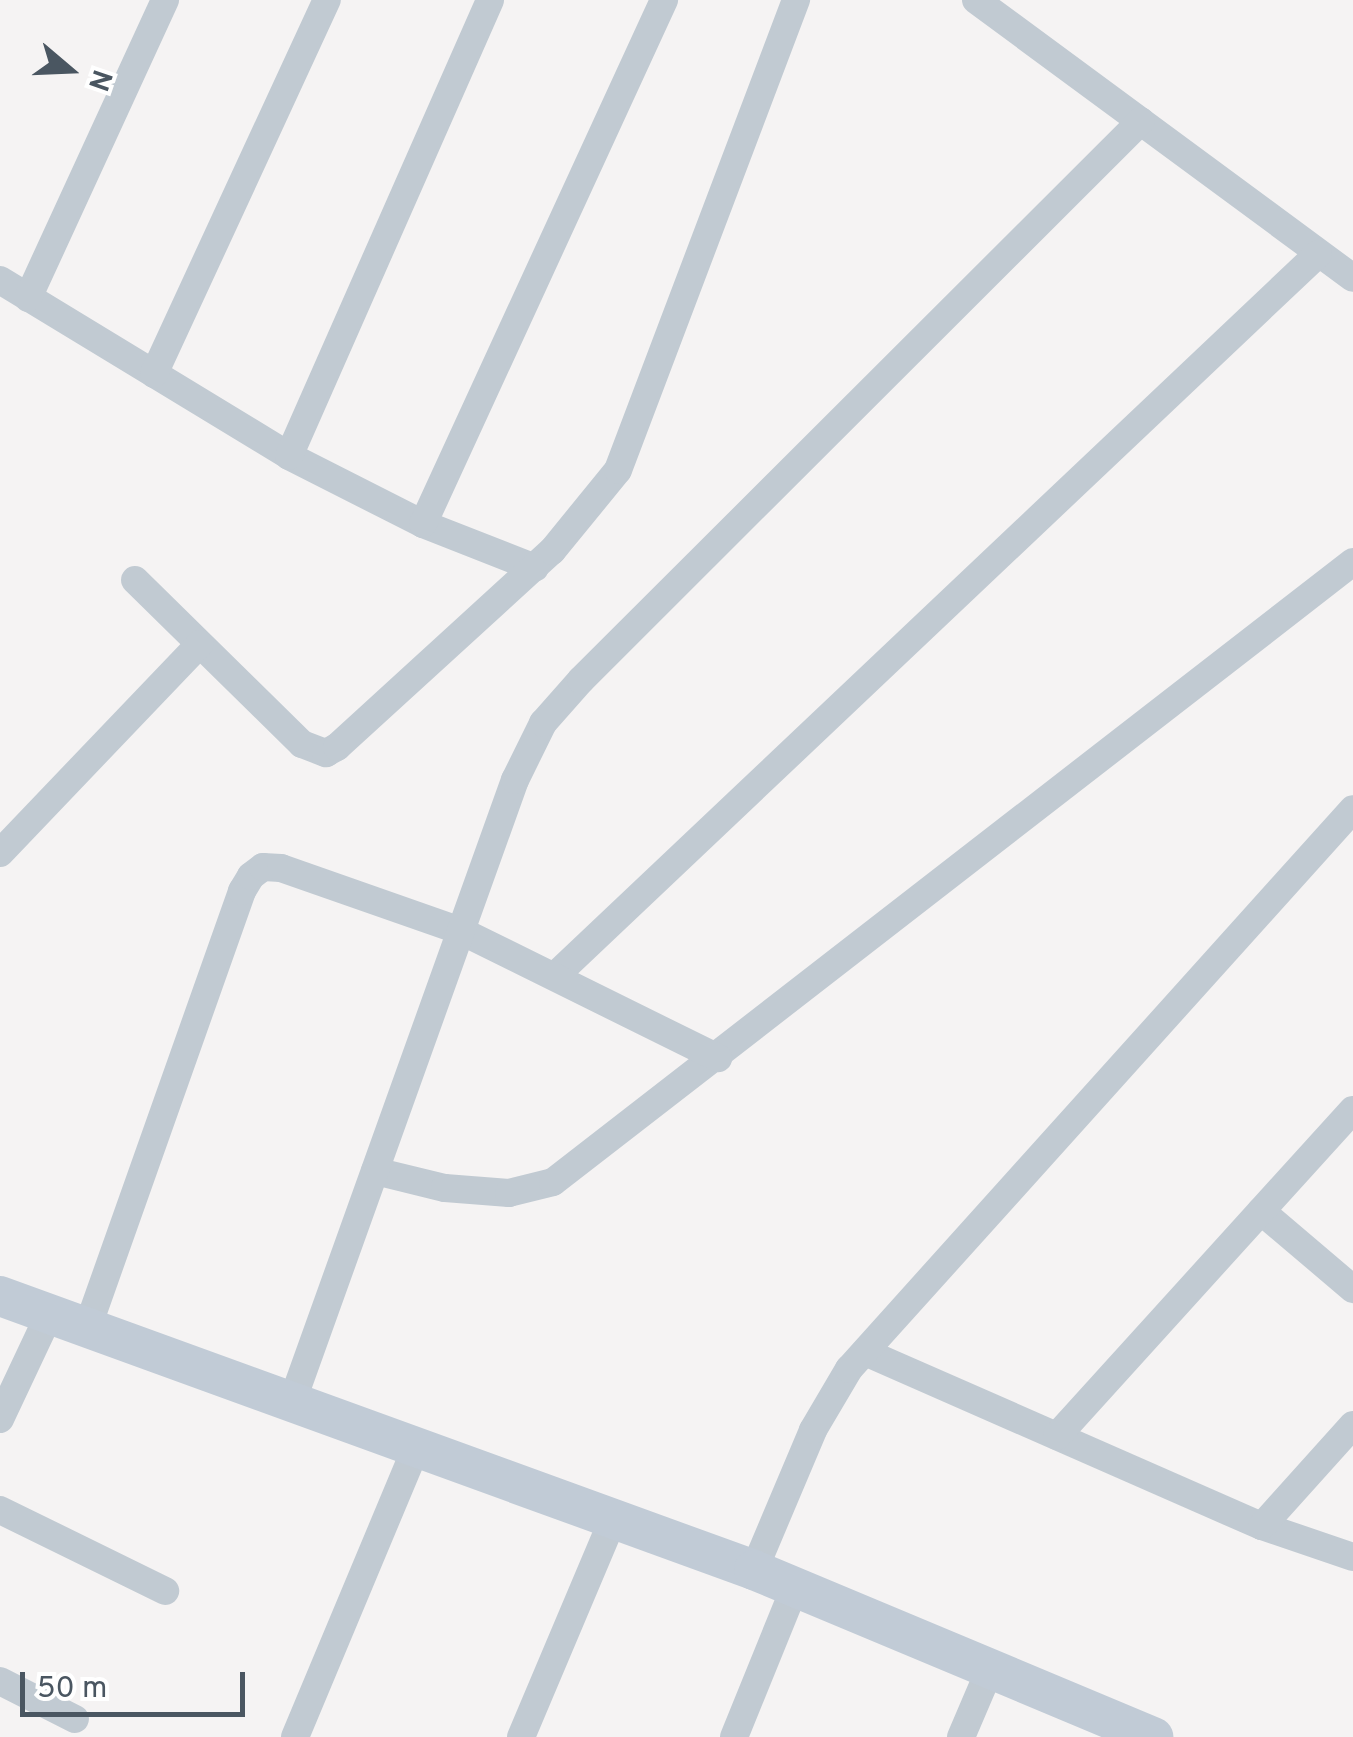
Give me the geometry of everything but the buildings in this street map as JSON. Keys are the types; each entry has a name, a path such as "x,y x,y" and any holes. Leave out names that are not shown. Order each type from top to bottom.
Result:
{"street":[{"path":"28,298 165,0"},
{"path":"154,374 327,0"},
{"path":"289,456 490,0"},
{"path":"423,524 664,0"},
{"path":"135,580 302,744 312,752 326,753 535,568 592,507 618,470 796,0"},
{"path":"976,0 1353,278"},
{"path":"292,1402 515,780 543,723 580,680 1141,122"},
{"path":"556,975 1318,254"},
{"path":"0,280 289,456 423,524 535,568"},
{"path":"375,1171 445,1188 530,1192 574,1169 1353,562"},
{"path":"0,853 200,644"},
{"path":"754,1570 813,1430 864,1352 1353,810"},
{"path":"87,1329 251,876 263,867 281,868 461,931 718,1058"},
{"path":"1058,1436 1353,1110"},
{"path":"1262,1210 1353,1289"},
{"path":"0,1296 754,1570 1154,1737"},
{"path":"0,1418 49,1315"},
{"path":"864,1352 1262,1526 1353,1558"},
{"path":"1262,1526 1353,1425"},
{"path":"297,1736 417,1446"},
{"path":"0,1510 165,1591"},
{"path":"521,1737 613,1518"},
{"path":"734,1737 794,1587"},
{"path":"961,1737 990,1669"},
{"path":"0,1681 75,1719"}]}
